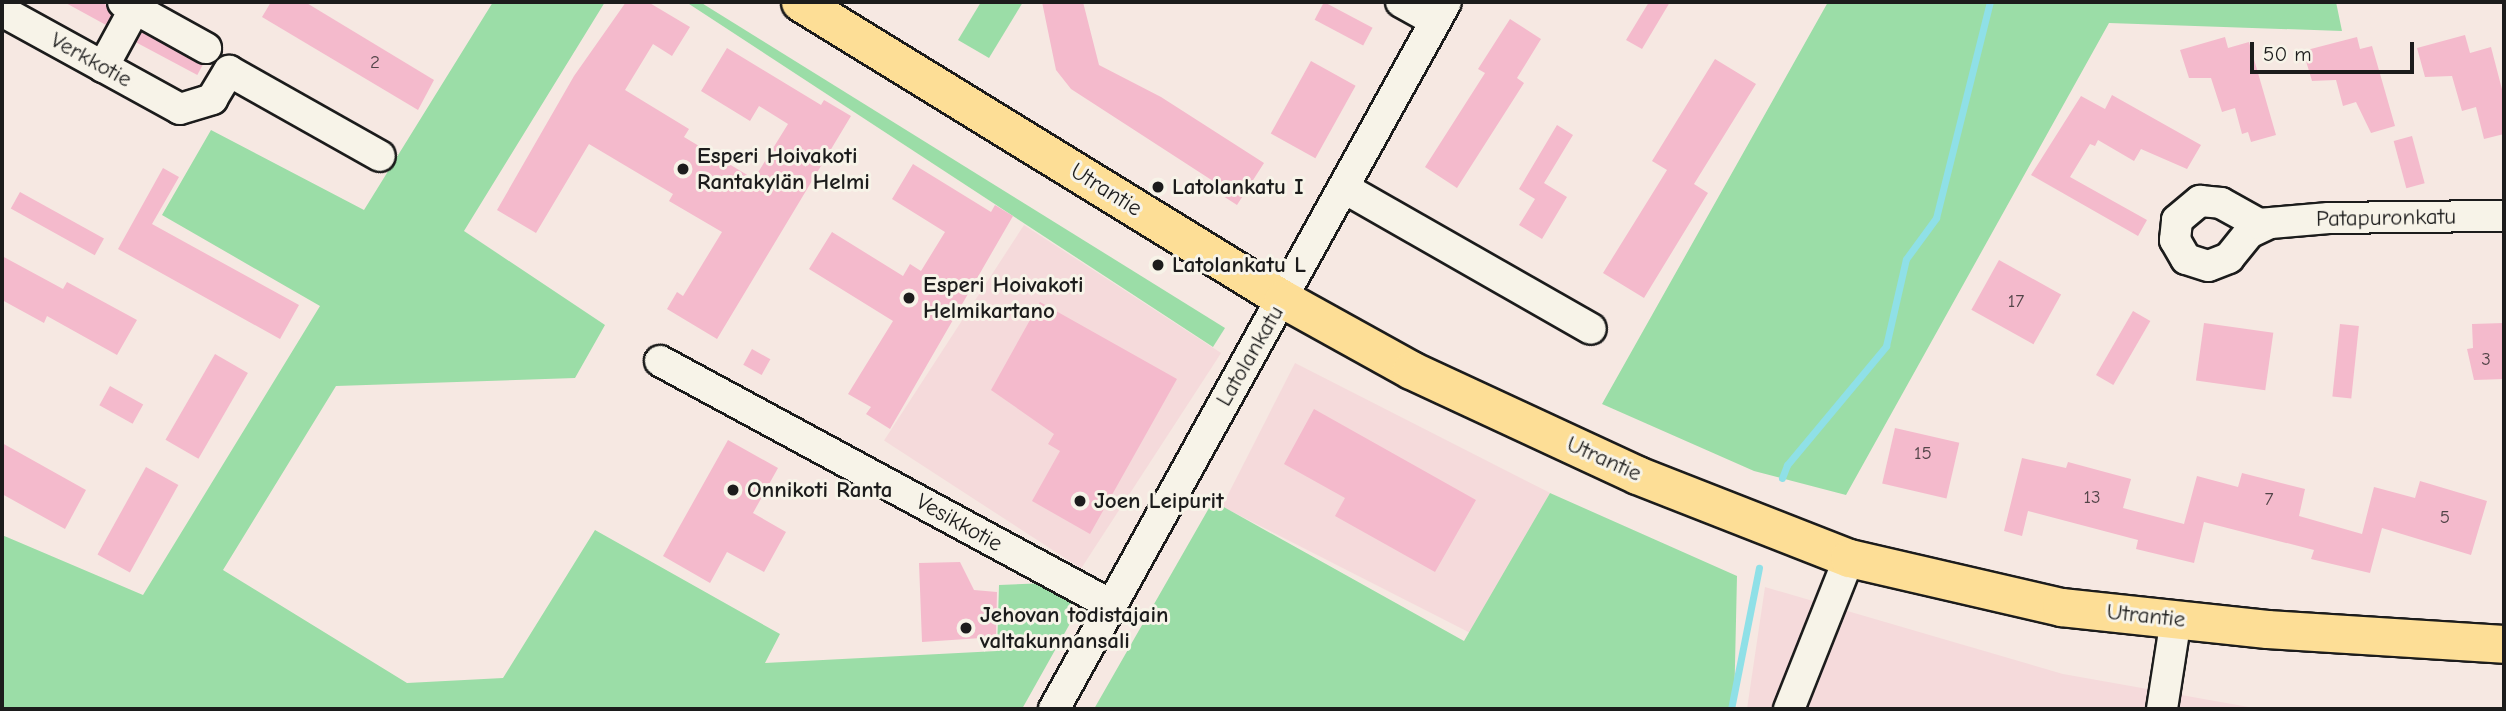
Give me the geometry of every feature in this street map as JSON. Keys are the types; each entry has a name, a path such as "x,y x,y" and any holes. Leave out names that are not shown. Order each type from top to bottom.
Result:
{"main road":[{"name":"Utrantie","path":"800,2 1283,299 1411,370 1637,475 1849,558 2061,607 2176,619 2504,644"}],"street":[{"path":"1401,2 1440,11"},
{"path":"103,67 129,5 206,48"},
{"name":"Latolankatu","path":"1054,709 1440,11"},
{"name":"Verkkotie","path":"19,12 103,67 180,109 212,99 229,71 380,156"},
{"path":"1344,188 1591,329"},
{"name":"Patapuronkatu","path":"2268,224 2249,233 2219,264 2197,265 2175,240 2177,219 2191,205 2211,200 2245,221 2268,224 2329,218 2504,216"},
{"path":"2229,209 2239,227 2236,249"},
{"name":"Vesikkotie","path":"660,361 1111,605"},
{"path":"1788,709 1849,558"},
{"path":"2162,709 2176,619"}],"shaded area":[{"path":"1024,225 1221,353 1081,569 884,441"},
{"path":"1295,363 1550,493 1477,636 1222,506"},
{"path":"1765,587 2063,674 2260,709 1747,709"}],"green space":[{"path":"493,2 605,2 464,231 605,325 575,378 336,386 223,570 407,683 503,678 595,530 780,634 765,663 997,651 999,585 1048,583 1064,588 1077,611 1022,709 2,709 2,535 143,595 320,306 162,215 211,130 364,210"},
{"path":"686,2 700,2 1225,328 1213,347"},
{"path":"981,2 1023,2 989,58 958,40"},
{"path":"1828,2 2336,2 2342,31 2109,23 1846,495 1754,471 1602,404"},
{"path":"1550,493 1737,576 1734,709 1094,709 1213,501 1464,641"}],"building":[{"path":"64,2 104,2 112,15 106,25"},
{"path":"271,2 305,2 434,80 418,110 262,17"},
{"name":"Esperi Hoivakoti Rantakylän Helmi","path":"626,2 648,2 690,27 672,56 653,44 625,90 689,129 684,137 754,179 788,124 759,106 750,121 701,91 727,48 821,105 824,100 851,116 717,339 667,309 677,292 683,296 722,232 669,201 673,194 589,144 536,233 497,210 574,76"},
{"path":"1042,2 1083,2 1099,65 1161,97 1264,163 1237,205 1209,187 1213,181 1071,89 1056,70"},
{"path":"1324,2 1373,28 1363,45 1315,20"},
{"path":"1649,2 1670,2 1642,49 1626,40"},
{"path":"1510,19 1541,39 1517,78 1524,83 1457,188 1425,167 1485,73 1478,69"},
{"path":"142,32 203,64 197,75 136,43"},
{"path":"2465,35 2470,53 2491,47 2504,97 2504,134 2484,139 2476,107 2462,111 2452,76 2425,77 2417,48"},
{"path":"2225,37 2228,48 2249,42 2276,135 2251,142 2248,132 2242,134 2235,108 2222,112 2211,78 2189,78 2180,50"},
{"path":"2357,37 2360,49 2372,46 2395,126 2371,133 2356,102 2343,106 2336,80 2312,81 2303,51"},
{"path":"1715,59 1756,84 1694,184 1708,193 1644,298 1603,273 1667,170 1652,161"},
{"path":"1311,61 1356,86 1315,158 1271,134"},
{"path":"2112,95 2201,145 2187,169 2141,149 2134,161 2098,140 2095,146 2090,144 2070,177 2147,220 2138,236 2031,175 2081,96 2105,109"},
{"path":"1557,125 1573,135 1544,183 1567,197 1542,239 1519,225 1535,199 1519,189"},
{"path":"2412,136 2425,183 2406,188 2394,141"},
{"name":"Esperi Hoivakoti Helmikartano","path":"913,164 991,212 995,205 1013,216 890,429 866,414 871,407 848,394 893,321 809,269 832,232 903,276 910,264 921,271 945,232 892,199"},
{"path":"163,168 179,177 152,224 299,305 280,339 118,249"},
{"path":"20,192 104,239 95,255 11,209"},
{"path":"2,256 63,289 67,282 137,320 117,355 47,316 44,323 2,300"},
{"path":"1999,260 2061,294 2033,344 1971,310"},
{"path":"1040,302 1177,379 1090,534 1032,501 1060,451 1048,444 1054,434 991,390"},
{"path":"2133,311 2150,321 2113,385 2096,375"},
{"path":"2204,323 2273,333 2265,390 2196,380"},
{"path":"2504,323 2504,379 2474,380 2467,349 2473,348 2472,324"},
{"path":"2340,324 2359,326 2351,399 2332,397"},
{"path":"752,349 770,359 762,375 743,365"},
{"path":"215,354 248,373 198,459 166,440"},
{"path":"110,386 143,404 133,424 99,405"},
{"path":"1314,409 1476,500 1435,572 1335,516 1345,498 1284,464"},
{"path":"1895,428 1959,443 1946,498 1882,484"},
{"name":"Onnikoti Ranta","path":"728,440 778,468 753,513 786,532 764,572 727,552 710,583 663,556"},
{"path":"2,443 86,490 65,529 2,494"},
{"path":"2022,458 2066,468 2068,462 2131,479 2123,508 2184,524 2197,476 2238,487 2242,473 2305,489 2299,516 2362,534 2374,487 2415,498 2420,481 2487,501 2471,555 2382,528 2370,573 2311,559 2314,550 2204,522 2194,563 2136,549 2138,540 2028,511 2022,536 2004,531"},
{"path":"146,467 178,485 130,572 98,554"},
{"path":"960,562 974,590 997,592 996,637 922,642 919,563"}],"waterway":[{"path":"1782,478 1787,465 1886,346 1906,259 1936,218 1990,2"},
{"path":"1731,709 1759,568"}],"place":[{"name":"Esperi Hoivakoti Rantakylän Helmi","path":"683,169"},
{"name":"Latolankatu I","path":"1158,187"},
{"name":"Latolankatu L","path":"1158,265"},
{"name":"Esperi Hoivakoti Helmikartano","path":"909,298"},
{"name":"Onnikoti Ranta","path":"733,490"},
{"name":"Joen Leipurit","path":"1080,501"},
{"name":"Jehovan todistajain valtakunnansali","path":"966,628"}]}
